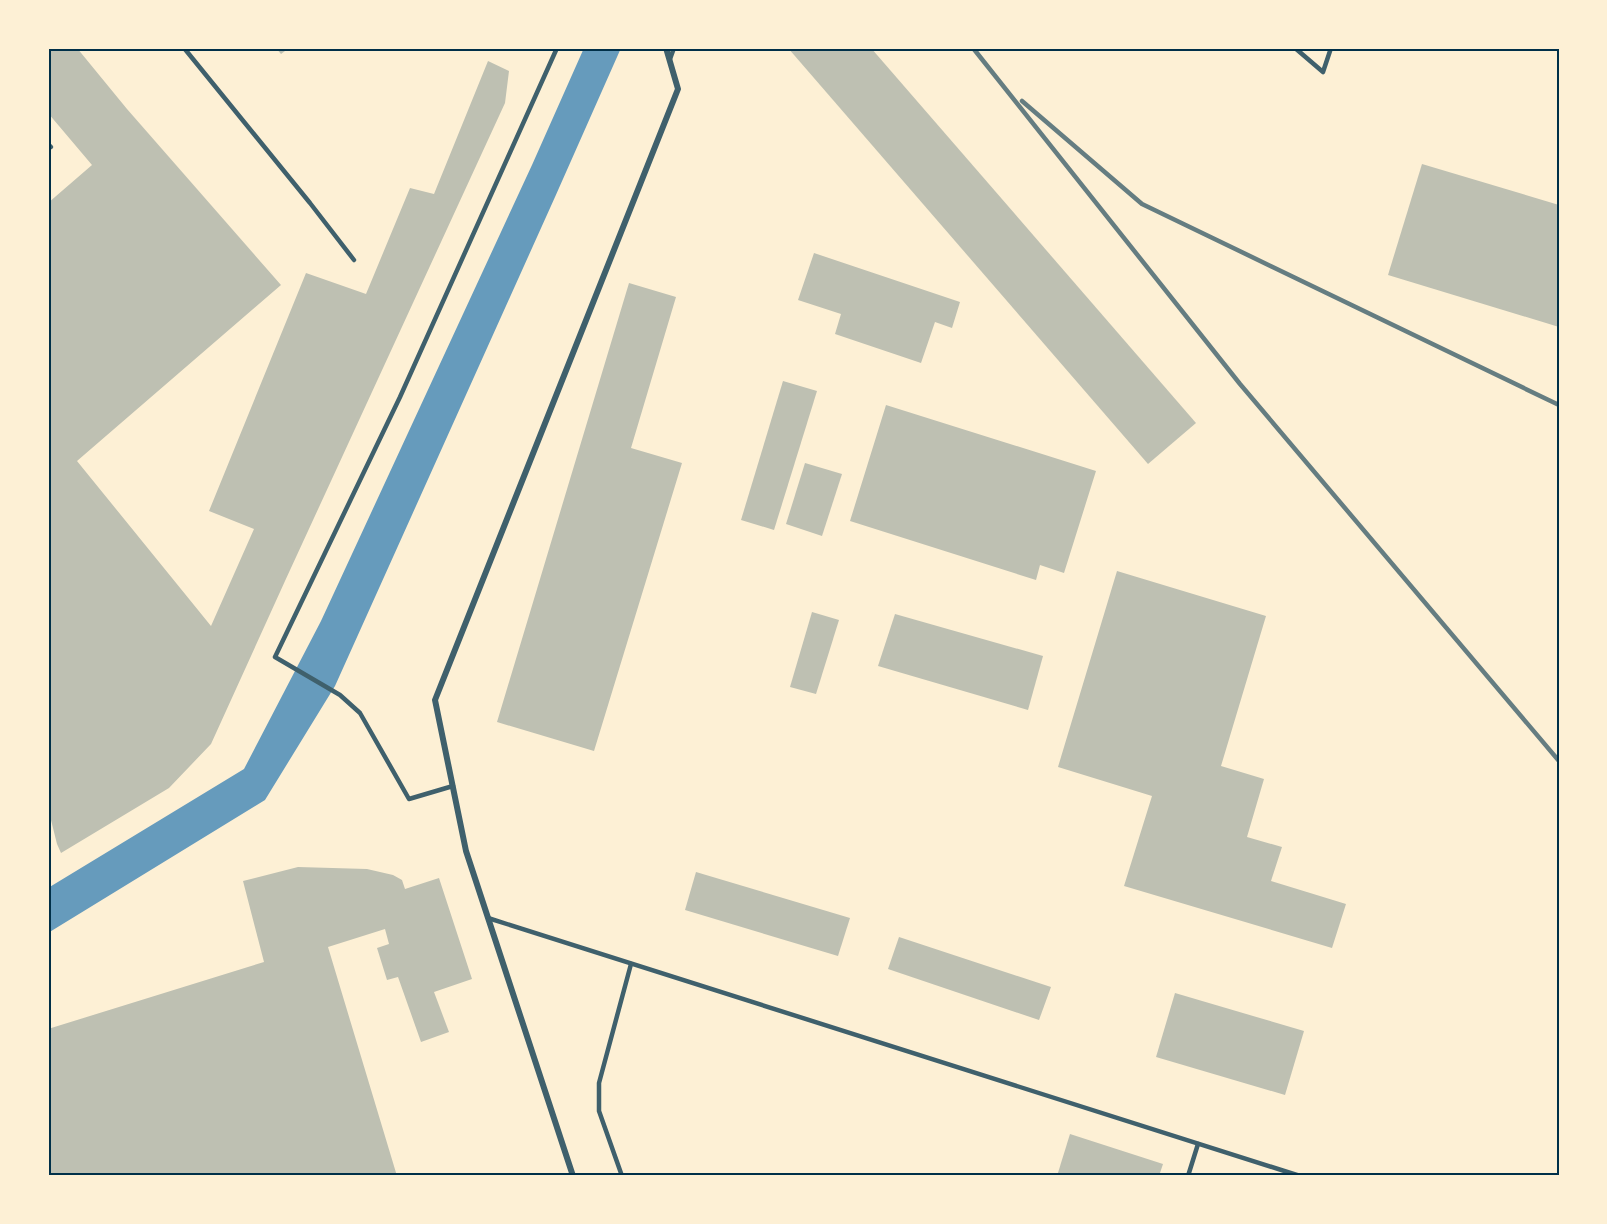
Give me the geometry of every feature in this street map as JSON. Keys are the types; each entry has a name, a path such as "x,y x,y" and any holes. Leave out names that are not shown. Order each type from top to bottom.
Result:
{"street":[{"path":"573,1176 466,851 435,700 678,89 666,48"}],"lane":[{"path":"183,48 354,261"},
{"path":"453,786 409,799 360,713 340,695 275,657 399,397 557,48"},
{"path":"670,59 674,48"},
{"path":"1295,48 1323,72 1331,48"},
{"path":"488,918 1300,1176"},
{"path":"622,1176 599,1111 599,1083 631,964"},
{"path":"1188,1176 1198,1144"}],"water":[{"path":"584,48 621,48 335,686 265,800 48,933 48,888 244,769 321,621"}],"building":[{"path":"48,48 77,48 127,109 281,285 77,461 211,626 254,529 209,511 306,273 366,294 410,188 434,194 488,61 509,71 505,103 211,744 169,788 61,853 48,808 48,203 92,165 48,113"},
{"path":"276,48 289,48 281,54"},
{"path":"788,48 871,48 1196,423 1148,464"},
{"path":"1422,164 1559,205 1559,327 1388,275"},
{"path":"814,253 960,302 952,328 935,322 921,363 835,334 841,314 798,300"},
{"path":"629,283 676,297 631,448 682,463 594,751 497,722"},
{"path":"783,381 817,391 774,530 741,520"},
{"path":"886,405 1096,471 1064,573 1040,565 1036,580 850,521"},
{"path":"805,463 842,474 822,536 786,524"},
{"path":"1117,571 1266,616 1221,766 1264,779 1247,837 1282,847 1271,881 1346,904 1332,948 1124,886 1152,796 1058,767"},
{"path":"812,612 839,620 816,694 790,687"},
{"path":"895,614 1043,656 1028,710 878,666"},
{"path":"298,867 367,869 393,875 402,880 405,889 439,878 472,979 434,992 449,1032 421,1042 398,977 387,980 377,948 389,944 385,929 328,947 397,1176 48,1176 48,1029 264,962 243,881"},
{"path":"696,872 850,918 838,956 685,910"},
{"path":"899,937 1051,987 1039,1020 888,969"},
{"path":"1175,993 1304,1031 1285,1095 1156,1057"},
{"path":"1070,1134 1163,1164 1159,1176 1057,1176"}],"railway":[{"path":"973,48 1240,384 1559,761"},
{"path":"1022,101 1142,204 1559,405"}]}
